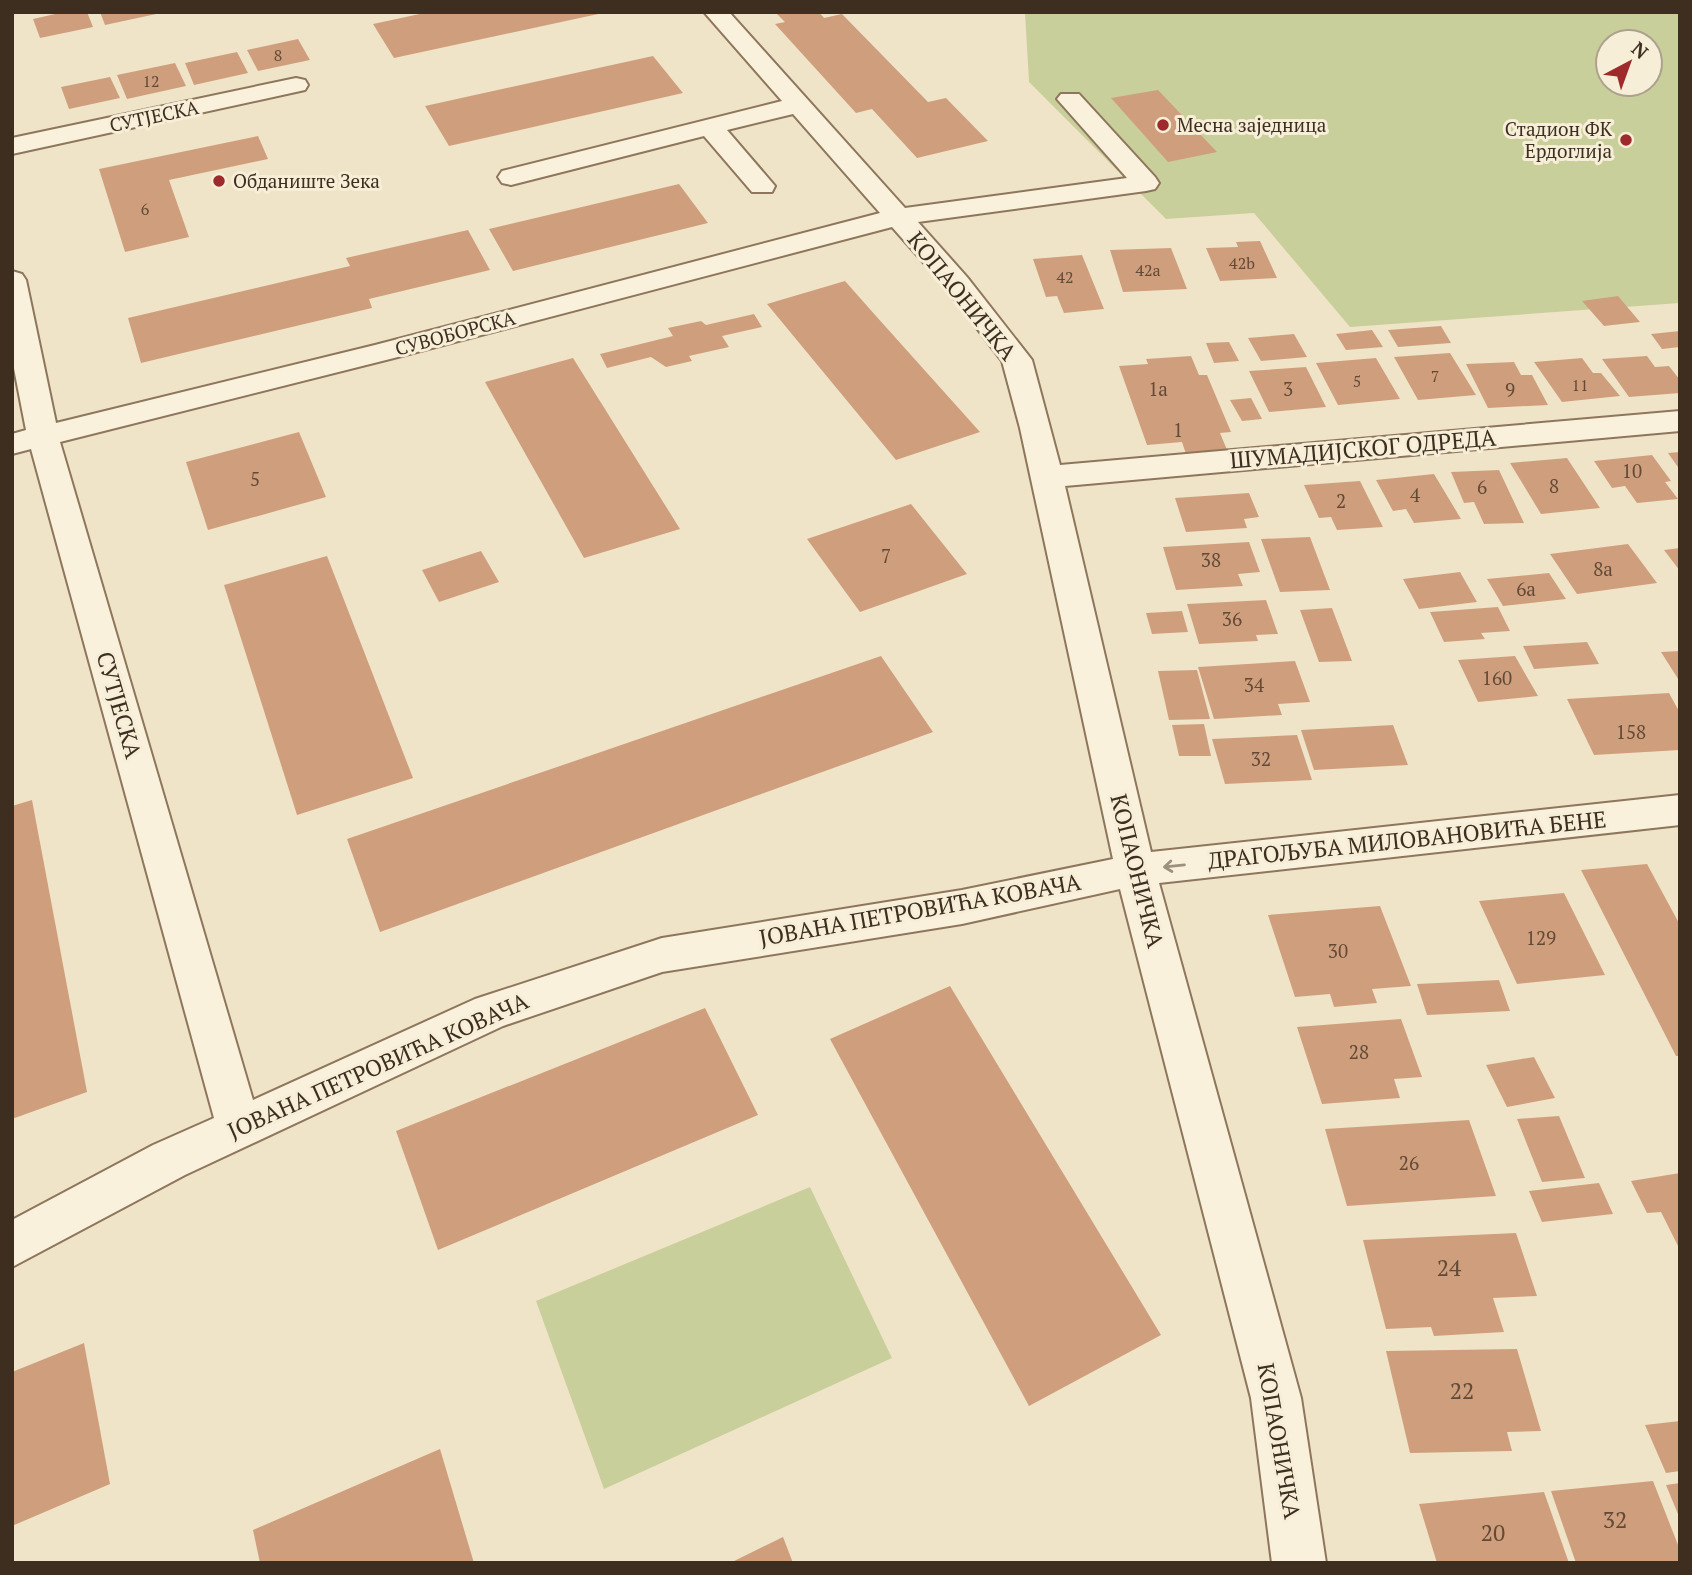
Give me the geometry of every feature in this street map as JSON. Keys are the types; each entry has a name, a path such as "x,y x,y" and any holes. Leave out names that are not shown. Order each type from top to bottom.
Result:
{"street":[{"name":"КОПАОНИЧКА","path":"716,12 957,283 1017,360 1047,477 1135,870 1276,1398 1299,1563"},
{"name":"СУТЈЕСКА","path":"12,146 296,85"},
{"name":"КОПАОНИЧКА","path":"897,217 1146,183 1070,99"},
{"path":"511,177 797,105"},
{"path":"710,127 762,186"},
{"name":"СУВОБОРСКА","path":"28,440 383,352 897,217"},
{"name":"СУТЈЕСКА","path":"12,280 28,440 239,1127"},
{"name":"ШУМАДИЈСКОГ ОДРЕДА","path":"1047,477 1680,421"},
{"name":"ДРАГОЉУБА МИЛОВАНОВИЋА БЕНЕ","path":"1135,870 1680,810"},
{"name":"ЈОВАНА ПЕТРОВИЋА КОВАЧА","path":"12,1245 169,1160 490,1012 662,955 962,907 1135,870"}],"green space":[{"path":"1025,12 1680,12 1680,303 1350,327 1254,213 1166,219 1029,82"},
{"path":"810,1187 892,1358 604,1489 536,1301"}],"building":[{"path":"64,12 87,12 93,27 40,38 33,19"},
{"path":"100,12 161,12 161,13 105,25"},
{"path":"429,12 603,13 394,58 373,24"},
{"path":"775,12 819,12 824,18 842,14 928,102 946,98 988,141 917,158 872,109 856,113 775,24 785,22"},
{"path":"298,39 310,60 258,71 247,50"},
{"path":"237,52 248,73 194,85 185,63"},
{"path":"653,56 683,93 449,146 425,106"},
{"path":"175,63 186,86 127,99 117,75"},
{"path":"110,77 120,98 69,109 61,87"},
{"name":"Месна заједница","path":"1158,90 1217,152 1168,162 1111,98"},
{"path":"258,136 268,159 169,180 189,237 125,252 99,169"},
{"path":"679,184 708,223 513,271 489,229"},
{"path":"468,230 490,270 369,299 372,308 141,363 128,318 350,266 346,258"},
{"path":"1260,241 1277,278 1220,281 1206,248 1238,247 1236,242"},
{"path":"1171,248 1187,289 1123,292 1110,250"},
{"path":"1082,255 1104,309 1064,313 1057,296 1046,297 1033,259"},
{"path":"845,281 980,432 896,460 767,304"},
{"path":"1618,296 1640,322 1604,326 1582,301"},
{"path":"754,314 762,327 722,336 729,347 689,356 692,361 666,367 651,357 607,368 600,354 673,336 668,328 701,321 706,325"},
{"path":"1441,326 1451,343 1398,347 1388,330"},
{"path":"1372,330 1383,347 1346,350 1336,334"},
{"path":"1680,331 1680,347 1662,349 1651,334"},
{"path":"1294,334 1307,357 1261,361 1248,338"},
{"path":"1229,342 1239,361 1214,363 1206,343"},
{"path":"1450,353 1476,395 1418,400 1394,357"},
{"path":"1191,356 1199,375 1207,375 1231,432 1220,433 1230,457 1188,460 1182,442 1147,445 1119,366 1148,364 1146,359"},
{"path":"1647,356 1655,367 1669,366 1680,380 1680,393 1629,397 1602,359"},
{"path":"573,358 680,529 584,558 485,382"},
{"path":"1376,358 1400,399 1338,405 1316,363"},
{"path":"1582,358 1593,373 1601,373 1620,396 1562,402 1534,362"},
{"path":"1514,362 1521,375 1532,375 1548,405 1488,408 1466,364"},
{"path":"1306,367 1326,407 1269,412 1249,371"},
{"path":"1251,398 1262,419 1242,421 1230,400"},
{"path":"299,432 326,497 208,530 186,462"},
{"path":"1680,452 1680,470 1668,453"},
{"path":"1652,455 1671,481 1665,482 1678,499 1637,503 1625,486 1612,488 1594,461"},
{"path":"1567,458 1600,508 1541,514 1510,463"},
{"path":"1499,470 1524,523 1484,524 1474,502 1464,503 1451,472"},
{"path":"1434,474 1461,519 1414,523 1406,509 1393,511 1376,480"},
{"path":"1360,481 1383,527 1337,530 1331,517 1319,518 1304,485"},
{"path":"1249,493 1259,517 1244,519 1247,528 1186,532 1175,498"},
{"path":"911,504 967,574 860,612 807,539"},
{"path":"1310,537 1330,590 1280,592 1261,539"},
{"path":"1249,542 1260,572 1238,574 1243,586 1176,590 1163,547"},
{"path":"1628,544 1657,583 1577,594 1550,554"},
{"path":"1680,548 1680,571 1664,550"},
{"path":"481,551 499,582 439,602 422,570"},
{"path":"327,556 413,778 297,815 224,585"},
{"path":"1460,572 1477,602 1419,609 1403,579"},
{"path":"1549,573 1566,599 1503,606 1487,579"},
{"path":"1266,600 1278,634 1256,635 1258,641 1199,644 1187,604"},
{"path":"1498,607 1510,631 1481,633 1485,639 1444,642 1430,612"},
{"path":"1332,608 1352,661 1319,662 1300,610"},
{"path":"1182,611 1188,632 1152,634 1146,613"},
{"path":"1587,642 1599,664 1534,669 1523,646"},
{"path":"1680,651 1680,682 1661,652"},
{"path":"881,656 933,732 380,932 347,839"},
{"path":"1515,656 1538,696 1478,702 1458,660"},
{"path":"1295,661 1310,702 1278,704 1282,715 1214,719 1198,667"},
{"path":"1197,670 1210,719 1169,720 1158,671"},
{"path":"1669,693 1680,713 1680,750 1594,755 1567,699"},
{"path":"1204,724 1211,756 1179,756 1172,725"},
{"path":"1393,725 1408,765 1314,770 1301,730"},
{"path":"1297,735 1312,780 1225,784 1212,739"},
{"path":"32,800 87,1092 12,1119 12,806"},
{"path":"1647,864 1680,925 1680,1056 1676,1056 1581,870"},
{"path":"1564,893 1605,975 1517,984 1479,901"},
{"path":"1380,906 1411,986 1372,989 1377,1003 1334,1007 1330,994 1295,997 1268,915"},
{"path":"1499,980 1510,1011 1427,1015 1417,984"},
{"path":"950,986 1161,1335 1029,1406 830,1039"},
{"path":"705,1008 758,1115 438,1250 396,1131"},
{"path":"1401,1019 1422,1077 1394,1079 1400,1098 1322,1104 1297,1027"},
{"path":"1534,1057 1555,1098 1507,1107 1486,1065"},
{"path":"1559,1116 1585,1178 1542,1182 1517,1119"},
{"path":"1469,1120 1496,1196 1347,1206 1325,1129"},
{"path":"1680,1173 1680,1250 1661,1212 1647,1213 1631,1181"},
{"path":"1599,1183 1613,1214 1542,1222 1529,1191"},
{"path":"1516,1233 1537,1296 1493,1298 1504,1332 1434,1336 1431,1327 1386,1329 1363,1240"},
{"path":"84,1343 110,1484 12,1526 12,1372"},
{"path":"1517,1349 1541,1431 1507,1432 1512,1451 1410,1453 1386,1351"},
{"path":"1680,1421 1680,1471 1666,1473 1645,1425"},
{"path":"440,1449 474,1563 260,1563 253,1530"},
{"path":"1653,1481 1680,1550 1680,1563 1576,1563 1551,1491"},
{"path":"1680,1483 1680,1519 1666,1485"},
{"path":"1544,1492 1569,1563 1437,1563 1419,1504"},
{"path":"783,1537 793,1563 730,1563"}],"place":[{"name":"Месна заједница","path":"1163,125"},
{"name":"Стадион ФК Ердоглија","path":"1626,140"},
{"name":"Обданиште Зека","path":"219,181"}]}
